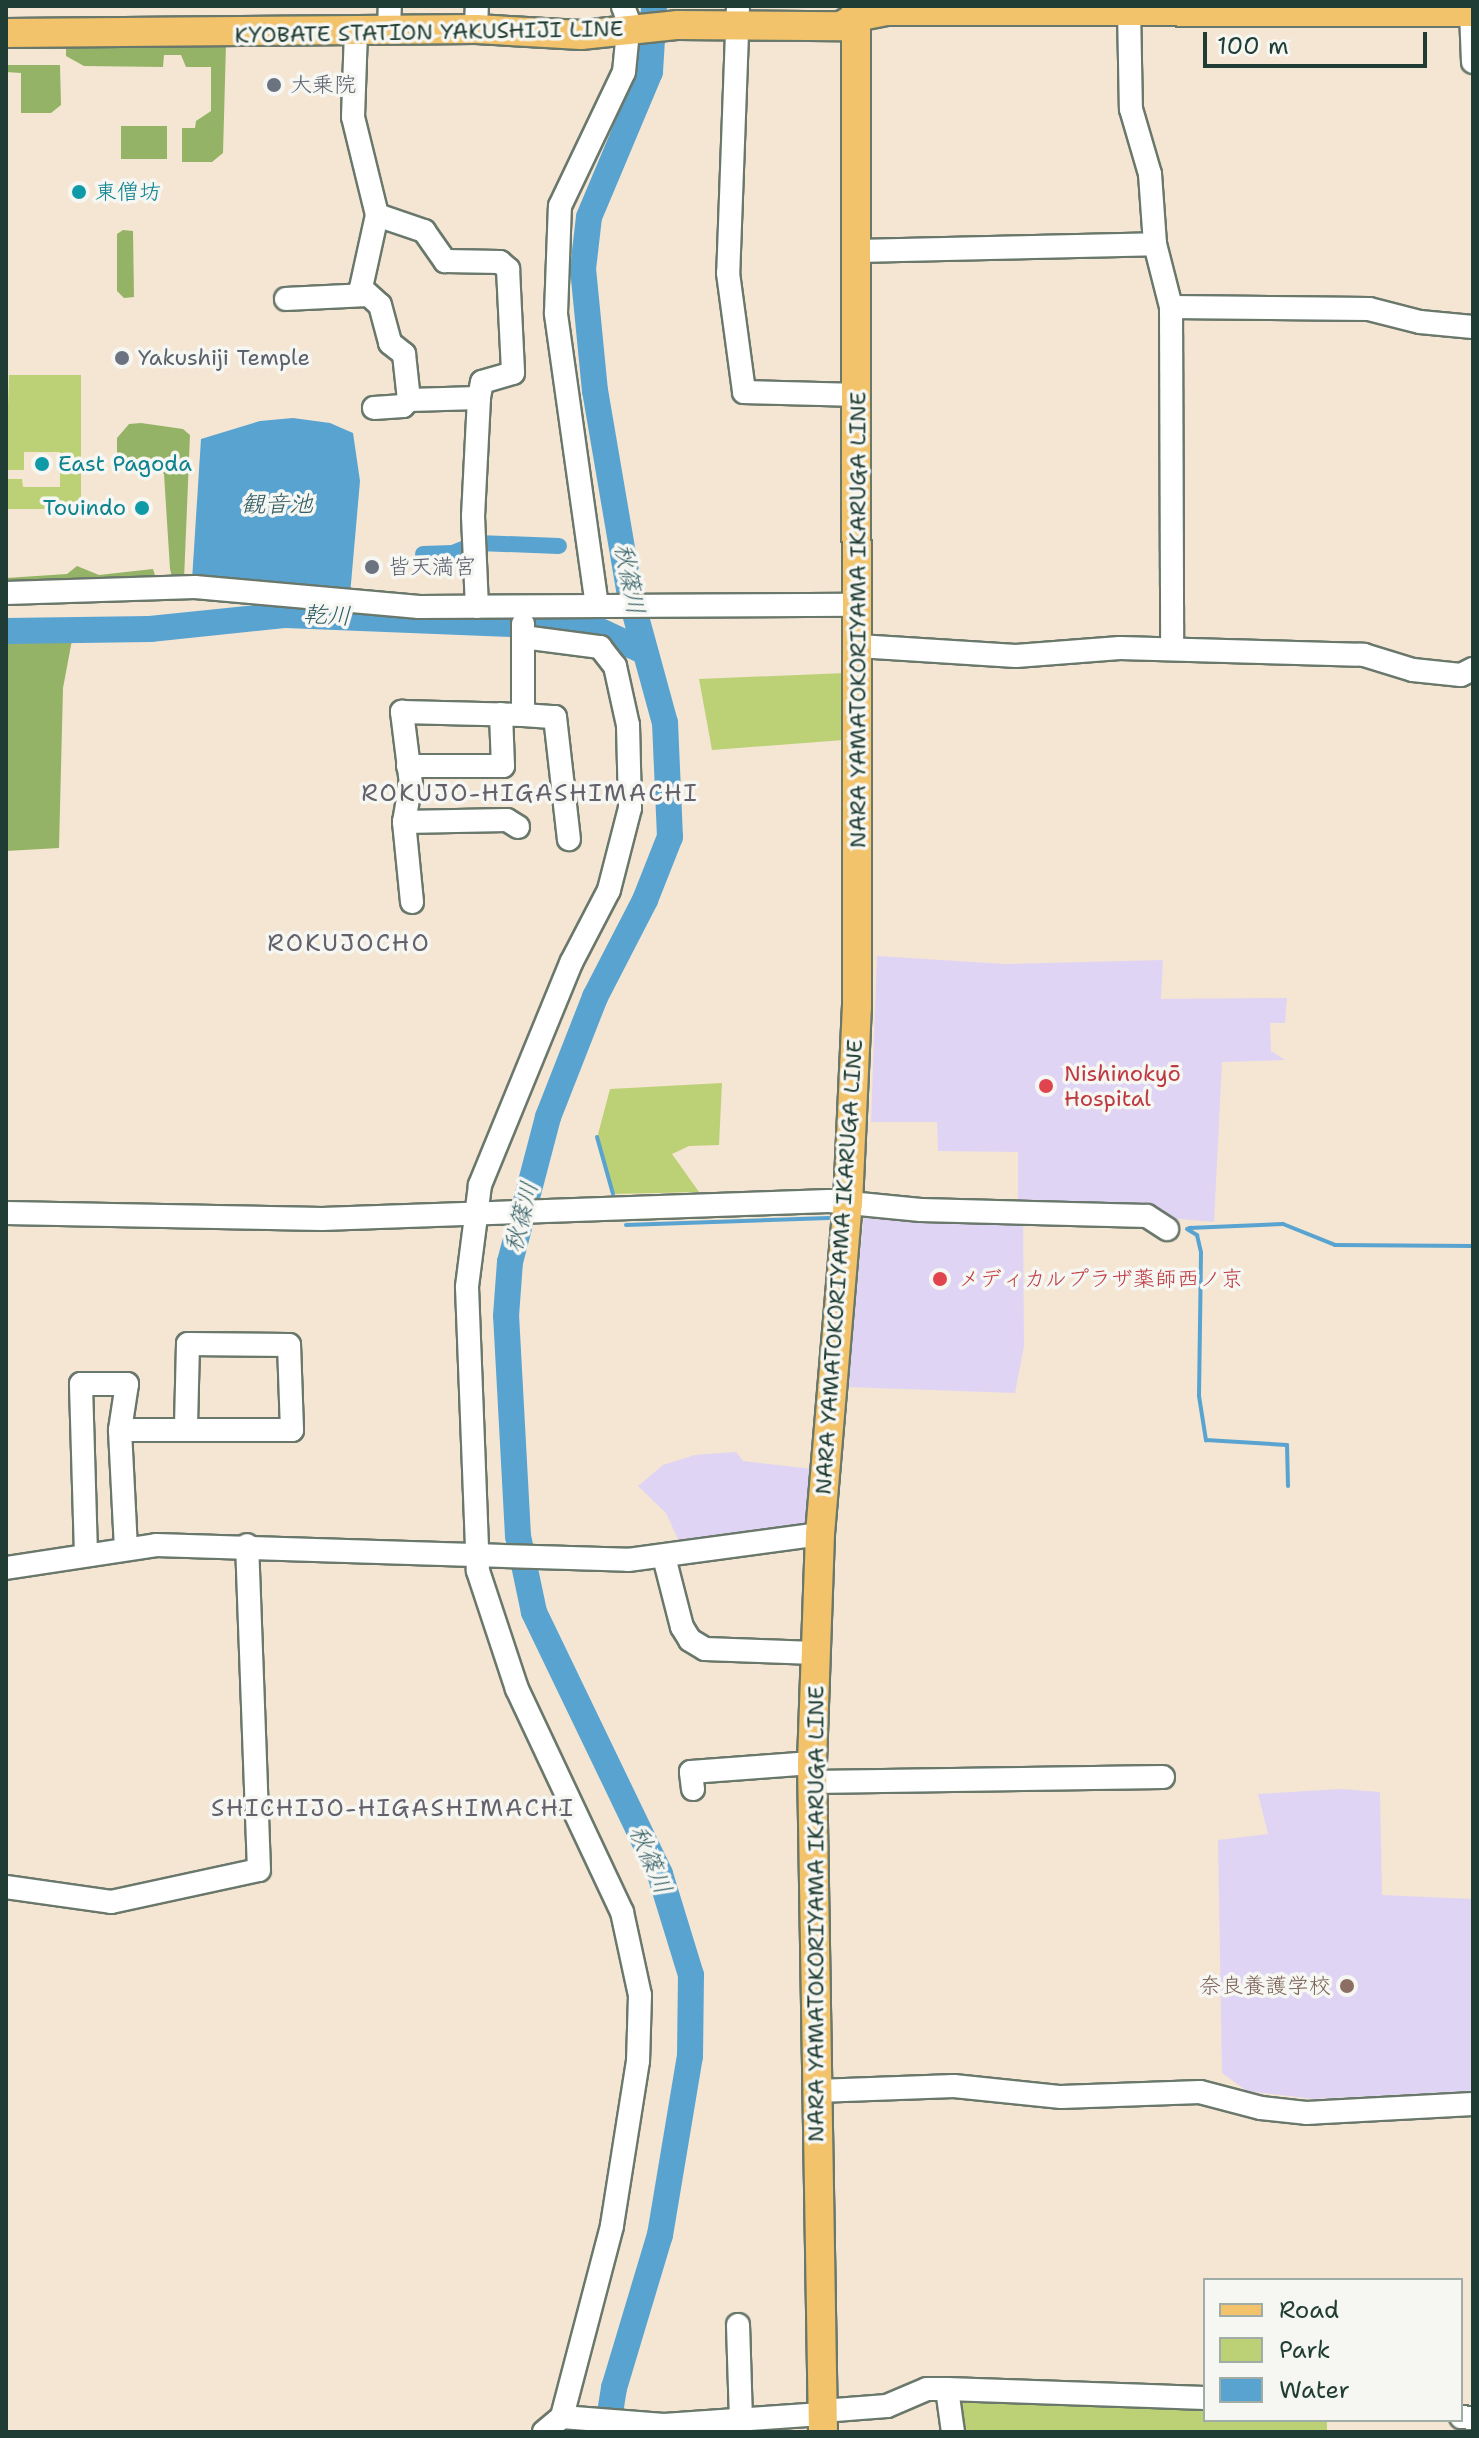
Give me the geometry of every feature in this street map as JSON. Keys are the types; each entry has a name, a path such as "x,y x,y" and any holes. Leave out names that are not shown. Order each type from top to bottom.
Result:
{"main road":[{"name":"KYOBATE STATION YAKUSHIJI LINE","path":"6,33 356,31 390,18 477,18 581,35 627,18 678,25 738,15 841,26 856,11 1468,10"},
{"name":"NARA YAMATOKORIYAMA IKARUGA LINE","path":"823,2419 812,1772 820,1534 848,1203 857,1007 856,11"}],"street":[{"path":"1129,9 1131,109 1150,174 1155,244 1171,307 1172,649"},
{"path":"1468,10 1473,62"},
{"path":"738,15 728,273 744,392 858,395"},
{"path":"597,606 557,348 560,206 571,174 610,108 627,18"},
{"path":"356,31 353,117 377,215 361,288 380,305 390,343 404,354 409,400"},
{"path":"377,215 424,231 445,261 500,262 508,269 513,373 482,382 479,398 473,516 477,607"},
{"path":"857,251 1155,244"},
{"path":"286,299 367,295"},
{"path":"1171,307 1369,309 1420,322 1473,327"},
{"path":"374,408 403,406 409,400 479,398"},
{"path":"6,593 195,587 477,607 857,605"},
{"path":"408,766 503,766 523,637 523,607"},
{"path":"523,637 600,647 615,666 628,725 630,808 609,890 522,1078 476,1214 467,1287 490,1614 517,1689 622,1912 640,1995 638,2061 612,2226 567,2417"},
{"path":"858,646 1016,656 1120,648 1364,655 1413,670 1461,675 1473,669"},
{"path":"412,902 404,822 411,784 402,712 555,717 569,839"},
{"path":"404,822 507,820 518,827"},
{"path":"6,1213 322,1219 552,1209 848,1203 1147,1216 1167,1229"},
{"path":"120,1430 292,1430 289,1345 188,1344 186,1428"},
{"path":"86,1554 81,1384 127,1384 120,1430 126,1549"},
{"path":"6,1568 126,1549 247,1545 561,1560 664,1557 820,1534"},
{"path":"6,1887 111,1902 259,1870 247,1545"},
{"path":"664,1557 682,1627 690,1640 705,1649 815,1653"},
{"path":"690,1773 1163,1777"},
{"path":"817,2091 954,2086 1061,2097 1200,2092 1261,2108 1306,2113 1473,2104"},
{"path":"738,2325 741,2419"},
{"path":"544,2432 567,2417 664,2428 741,2419 823,2419 887,2406 927,2389 1203,2398"},
{"path":"947,2389 953,2432"}],"shaded area":[{"name":"Nishinokyō Hospital","path":"877,956 1005,964 1163,960 1161,999 1287,998 1285,1023 1270,1023 1271,1051 1285,1060 1222,1062 1214,1222 1018,1205 1018,1152 938,1151 937,1122 871,1122"},
{"name":"メディカルプラザ薬師西ノ京","path":"865,1205 1023,1213 1024,1346 1015,1393 847,1387"},
{"path":"736,1452 743,1461 813,1469 804,1534 683,1550 666,1513 638,1486 663,1465 695,1455"},
{"name":"奈良養護学校","path":"1341,1789 1380,1792 1382,1895 1473,1899 1473,2091 1313,2099 1247,2091 1222,2073 1218,1840 1268,1834 1258,1794"}],"green space":[{"path":"66,44 226,44 223,153 212,162 182,162 182,128 195,128 196,121 211,111 211,67 186,67 181,55 164,55 163,67 84,66 66,56"},
{"path":"6,65 60,65 61,105 51,113 21,113 21,73 6,72"},
{"path":"121,126 167,126 167,159 121,159"},
{"path":"123,230 133,231 134,297 124,298 117,291 117,234"},
{"path":"9,375 81,375 81,509 6,509 6,479 22,479 23,487 60,487 60,452 24,452 24,470 6,470"},
{"path":"129,424 183,429 190,435 184,580 173,581 170,569 164,474 143,457 117,466 117,438"},
{"path":"77,566 99,575 153,569 157,582 6,590 6,578 67,574"},
{"path":"6,640 72,640 63,688 59,848 6,851"},
{"path":"845,673 844,740 712,750 699,679"},
{"path":"722,1083 719,1145 689,1146 672,1154 699,1192 613,1194 597,1138 610,1089"},
{"path":"961,2398 1203,2411 1203,2422 1327,2422 1327,2432 964,2432"}],"water":[{"name":"観音池","path":"293,418 330,423 353,433 360,481 350,595 192,580 201,439 260,421"}],"waterway":[{"name":"秋篠川","path":"607,2432 614,2388 660,2235 690,2056 691,1975 660,1874 534,1612 518,1536 506,1316 510,1262 548,1117 595,997 645,900 670,837 665,723 630,595 595,391 583,269 589,217 650,72 654,6"},
{"path":"423,554 453,553 478,543 559,546"},
{"name":"乾川","path":"6,631 150,629 286,615 596,629 643,651"},
{"path":"597,1137 613,1194"},
{"path":"626,1225 829,1218"},
{"path":"1189,1228 1283,1224 1335,1245 1473,1246"},
{"path":"1187,1229 1197,1235 1201,1253 1199,1396 1206,1440 1287,1445 1288,1486"}],"place":[{"name":"大乗院","path":"274,85"},
{"name":"東僧坊","path":"79,192"},
{"name":"Yakushiji Temple","path":"122,358"},
{"name":"East Pagoda","path":"42,464"},
{"name":"Touindo","path":"142,508"},
{"name":"皆天満宮","path":"372,567"},
{"name":"Nishinokyō Hospital","path":"1046,1086"},
{"name":"メディカルプラザ薬師西ノ京","path":"940,1279"},
{"name":"奈良養護学校","path":"1347,1986"}],"district":[{"name":"ROKUJO-HIGASHIMACHI","path":"530,794"},
{"name":"ROKUJOCHO","path":"349,944"},
{"name":"SHICHIJO-HIGASHIMACHI","path":"393,1809"}]}
